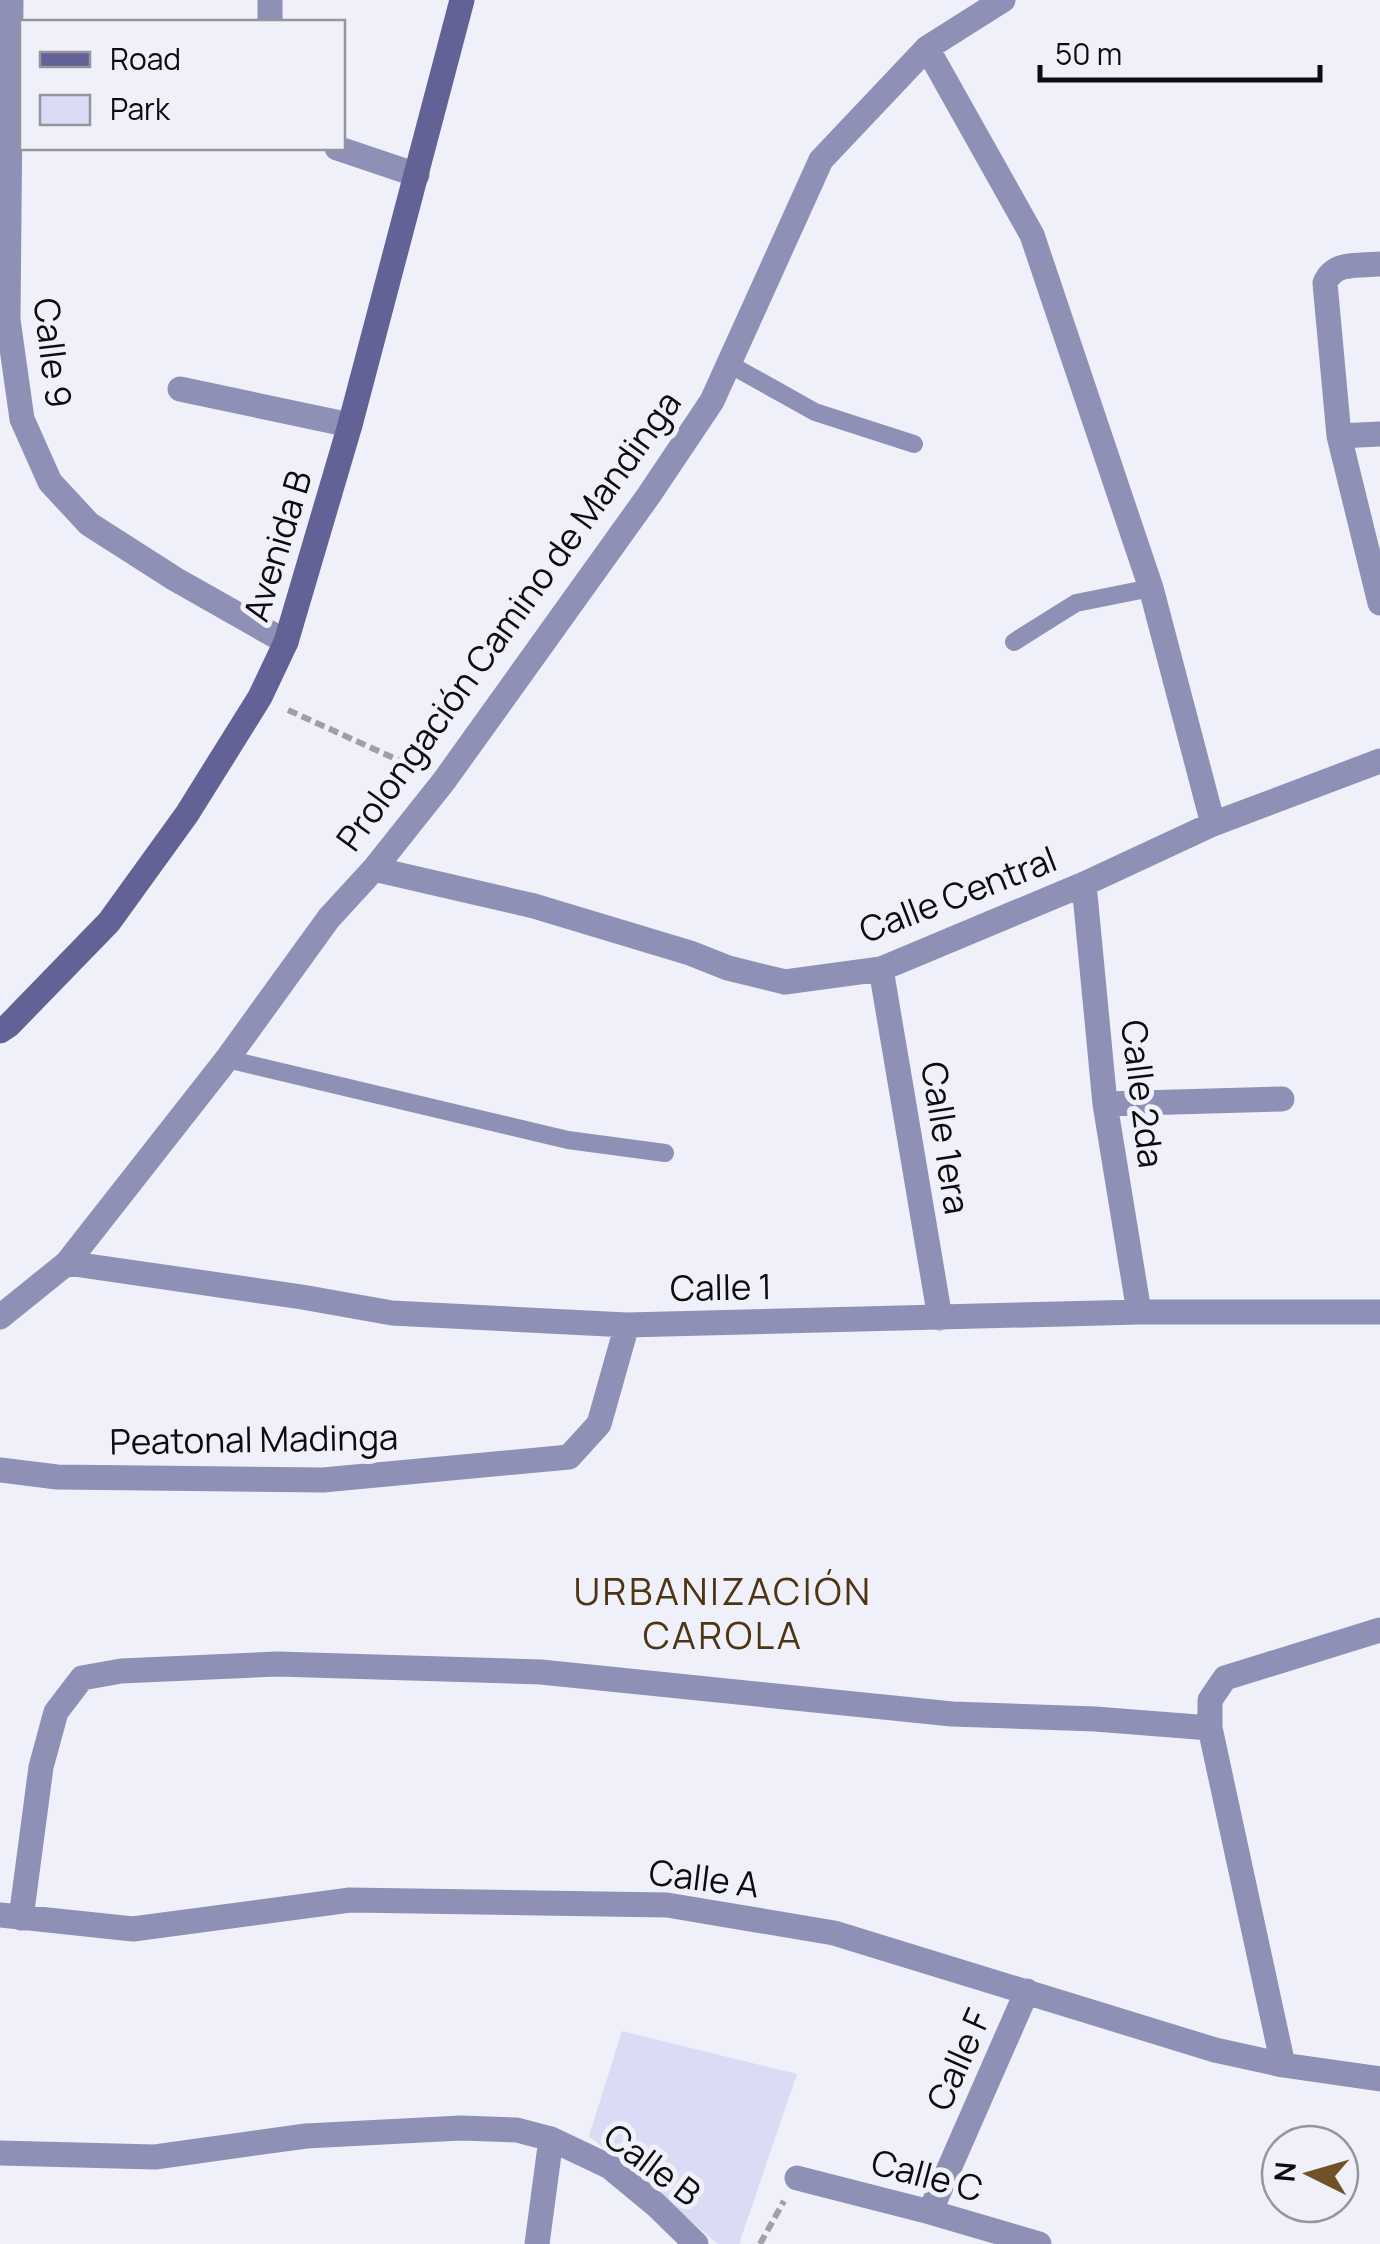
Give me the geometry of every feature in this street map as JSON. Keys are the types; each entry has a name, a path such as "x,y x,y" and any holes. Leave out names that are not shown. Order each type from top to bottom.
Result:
{"main road":[{"name":"Avenida B","path":"0,1032 108,922 187,814 260,697 286,642 350,425 462,0"}],"street":[{"name":"Calle 9","path":"10,0 8,320 22,418 50,482 89,524 286,642"},
{"name":"Prolongación Camino de Mandinga","path":"0,1317 67,1263 227,1058 329,918 444,781 670,464 712,402 821,160 927,48 1003,0"},
{"path":"927,48 1032,235 1152,588 1213,824"},
{"path":"343,150 417,175"},
{"path":"1380,264 1339,267 1329,273 1325,283 1339,436 1380,603"},
{"path":"180,389 350,425"},
{"path":"1339,436 1380,434"},
{"name":"Calle Central","path":"374,869 534,906 690,952 728,968 785,982 882,968 1084,884 1213,824 1380,761"},
{"name":"Calle 2da","path":"1084,884 1105,1104 1139,1312"},
{"name":"Calle 1era","path":"882,968 940,1318"},
{"path":"1105,1104 1282,1099"},
{"name":"Calle 1","path":"67,1263 392,1313 627,1325 1139,1312 1380,1312"},
{"name":"Peatonal Madinga","path":"0,1470 57,1478 323,1480 569,1457 599,1424 627,1325"},
{"path":"1283,2065 1210,1728 1210,1700 1225,1678 1380,1630"},
{"path":"11,1916 56,1712 82,1678 120,1671 277,1664 541,1672 952,1714 1210,1728"},
{"name":"Calle A","path":"11,1916 133,1928 350,1900 667,1905 834,1933 1214,2050 1283,2065 1380,2078"},
{"name":"Calle F","path":"930,2212 1028,1991"},
{"path":"0,2153 156,2157 306,2136 462,2128 517,2130 551,2138"},
{"name":"Calle B","path":"536,2244 551,2138 610,2168 696,2244"},
{"name":"Calle C","path":"797,2178 1039,2244"}],"lane":[{"path":"729,364 814,412 914,444"},
{"path":"1014,642 1076,603 1152,588"},
{"path":"227,1058 568,1140 666,1153"}],"path":[{"path":"260,697 444,781"},
{"path":"760,2244 797,2178"}],"green space":[{"path":"622,2031 797,2074 739,2244 718,2244 589,2136"}],"district":[{"name":"URBANIZACIÓN CAROLA","path":"723,1614"}]}
